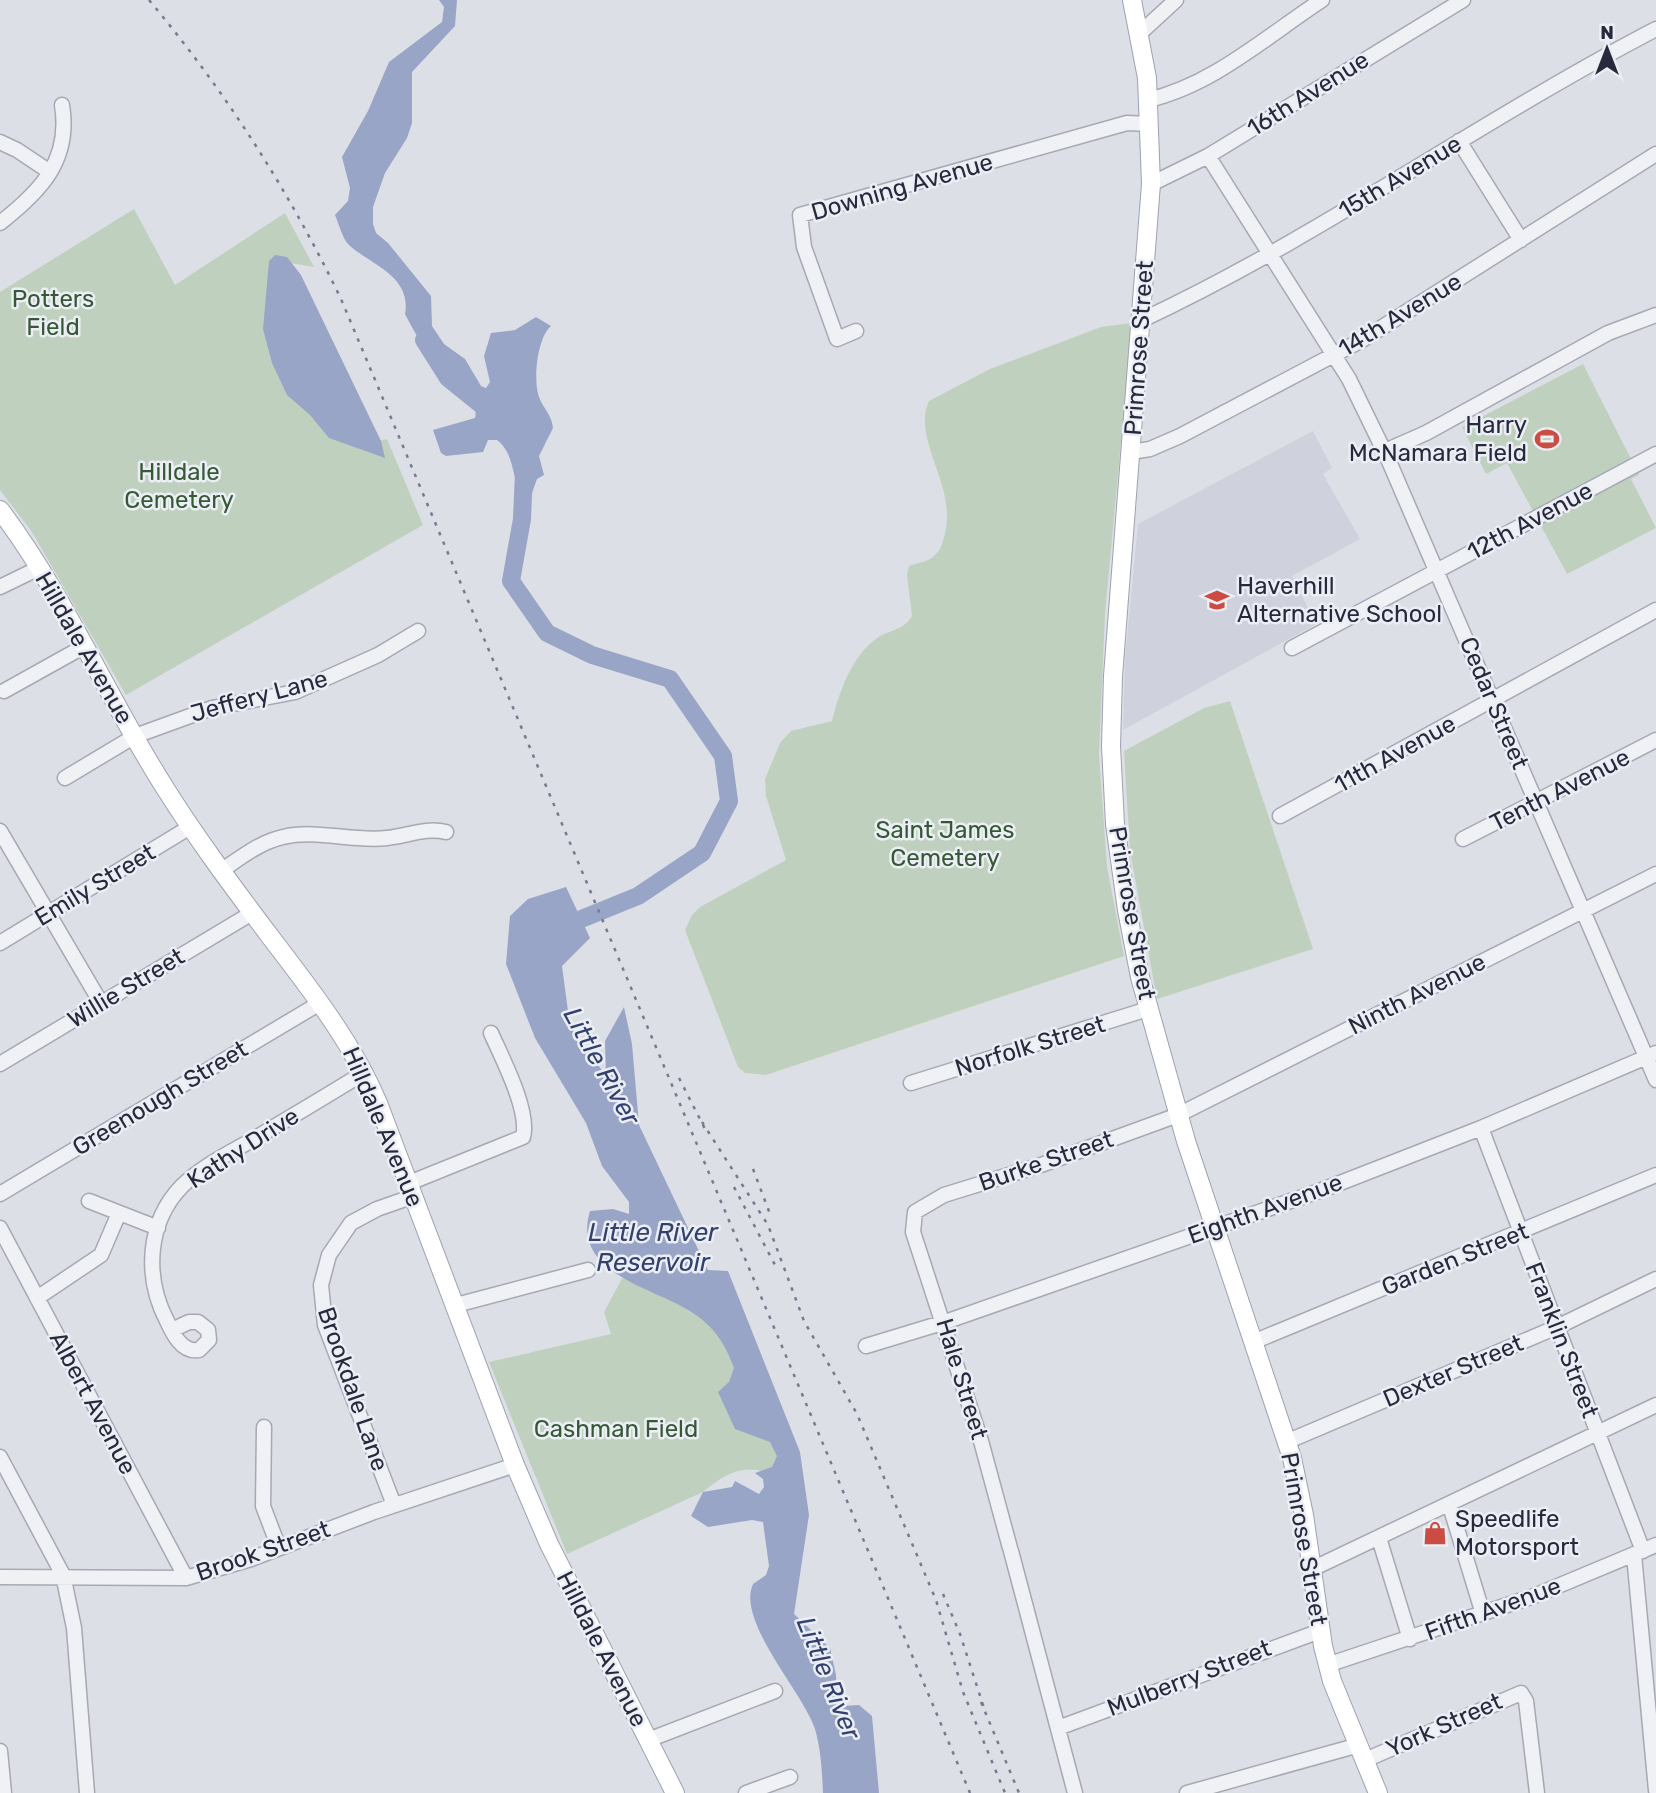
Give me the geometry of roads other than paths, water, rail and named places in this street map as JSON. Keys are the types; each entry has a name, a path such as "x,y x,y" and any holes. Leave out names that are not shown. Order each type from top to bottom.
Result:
{"main road":[{"name":"Primrose Street","path":"1132,0 1148,100 1150,184 1142,320 1115,643 1111,746 1117,849 1134,949 1178,1115 1300,1492 1327,1665 1378,1793"},
{"name":"Hilldale Avenue","path":"0,510 39,568 190,827 320,1003 365,1072 412,1189 515,1465 563,1575 675,1793"}],"street":[{"path":"1139,34 1176,0"},
{"path":"1148,100 1177,93 1220,69 1322,0"},
{"name":"16th Avenue","path":"1150,184 1208,156 1463,0"},
{"name":"15th Avenue","path":"1142,320 1270,256 1539,92 1656,29"},
{"path":"0,223 33,195 50,172 64,144 62,105"},
{"name":"Downing Avenue","path":"856,331 837,339 804,247 800,215 1127,123 1149,124"},
{"path":"1459,141 1521,240"},
{"path":"0,142 17,149 50,172"},
{"name":"14th Avenue","path":"1131,452 1150,449 1180,436 1334,355 1656,154"},
{"name":"Cedar Street","path":"1208,156 1334,355 1385,451 1583,911 1651,1055 1656,1080"},
{"path":"1385,451 1426,433 1608,334 1656,315"},
{"name":"12th Avenue","path":"1292,648 1656,454"},
{"path":"0,587 39,568"},
{"name":"11th Avenue","path":"1280,817 1656,610"},
{"name":"Jeffery Lane","path":"65,778 135,736 212,708 295,692 378,655 418,631"},
{"path":"4,691 83,647"},
{"name":"Tenth Avenue","path":"1464,839 1656,740"},
{"name":"Emily Street","path":"0,943 190,827"},
{"path":"221,871 256,848 283,837 313,835 347,840 386,838 430,829 446,832"},
{"path":"0,831 101,1003"},
{"name":"Ninth Avenue","path":"1178,1115 1656,874"},
{"name":"Willie Street","path":"0,1064 252,913"},
{"name":"Greenough Street","path":"0,1194 320,1003"},
{"name":"Norfolk Street","path":"911,1083 1148,1009"},
{"name":"Brookdale Lane","path":"394,1506 325,1325 321,1285 329,1255 351,1223 412,1189 523,1137 525,1129 513,1086 491,1034"},
{"name":"Eighth Avenue","path":"866,1346 945,1322 1322,1191 1481,1128 1651,1055"},
{"name":"Kathy Drive","path":"172,1330 156,1296 151,1256 158,1228 174,1196 192,1177 365,1072"},
{"name":"Burke Street","path":"915,1212 944,1195 1041,1165 1178,1115"},
{"name":"Franklin Street","path":"1481,1128 1644,1551 1656,1790"},
{"name":"Garden Street","path":"1253,1342 1656,1175"},
{"path":"89,1201 158,1228"},
{"name":"Hale Street","path":"915,1212 913,1232 945,1322 1011,1549 1075,1793"},
{"path":"37,1298 101,1255 119,1213"},
{"name":"Albert Avenue","path":"0,1228 186,1578"},
{"path":"456,1305 588,1270"},
{"name":"Dexter Street","path":"1286,1442 1557,1327 1656,1279"},
{"path":"1312,1569 1450,1506 1656,1405"},
{"path":"264,1427 263,1506 279,1548"},
{"path":"0,1457 64,1575 74,1628 87,1793"},
{"name":"Brook Street","path":"0,1577 64,1575 124,1579 186,1578 515,1465"},
{"path":"1450,1506 1483,1614"},
{"path":"1379,1538 1410,1639"},
{"name":"Fifth Avenue","path":"1327,1665 1483,1614 1644,1551"},
{"name":"Mulberry Street","path":"1058,1728 1320,1630"},
{"path":"648,1740 775,1691"},
{"name":"York Street","path":"1187,1793 1362,1753 1512,1695 1524,1695 1537,1793"},
{"path":"0,1751 4,1793"},
{"path":"746,1793 790,1777"}],"water":[{"path":"439,0 457,0 455,26 412,72 412,123 407,138 385,173 373,207 373,224 376,233 388,243 431,296 432,326 444,344 465,359 481,386 486,388 490,382 484,356 491,333 515,330 536,317 551,326 539,349 536,380 539,397 553,428 539,456 544,475 537,479 532,493 523,495 507,452 497,440 488,440 483,452 446,456 441,453 433,430 475,418 472,399 467,390 422,343 405,314 406,301 396,281 349,245 335,215 348,201 350,188 342,157 368,111 389,62 442,22 444,7"},
{"path":"275,255 287,257 301,275 381,441 385,458 329,438 310,415 287,395 272,363 263,329 269,261"},
{"name":"Little River Reservoir","path":"566,887 590,938 562,966 570,1026 606,1076 605,1041 624,1007 632,1044 639,1125 708,1270 728,1271 800,1452 809,1515 794,1614 830,1648 836,1675 837,1703 843,1706 859,1705 872,1716 879,1793 823,1793 815,1729 762,1636 750,1599 753,1584 766,1575 769,1566 763,1522 752,1520 708,1527 691,1516 703,1492 732,1487 735,1481 759,1494 764,1487 763,1479 755,1473 772,1467 777,1456 770,1442 735,1429 718,1392 729,1382 734,1368 727,1352 714,1331 701,1318 620,1276 604,1264 593,1250 587,1232 590,1211 613,1209 629,1214 629,1202 602,1166 586,1123 535,1038 506,964 510,916 528,899"}],"waterway":[{"name":"Little River","path":"424,340 448,378 484,407"},
{"name":"Little River","path":"524,472 522,519 511,581 547,633 592,655 670,679 723,756 729,801 702,853 638,896 559,928"}],"railway":[{"path":"149,0 204,70 278,181 341,299 970,1793"},
{"path":"679,1078 706,1131"},
{"path":"702,1122 768,1225 804,1321 857,1414 936,1600 963,1692 1005,1793"},
{"path":"753,1169 770,1214"},
{"path":"734,1187 775,1265"},
{"path":"943,1594 960,1634 985,1711"},
{"path":"981,1702 1019,1793"}],"place":[{"name":"Harry McNamara Field","path":"1547,439"},
{"name":"Haverhill Alternative School","path":"1217,600"},
{"name":"Speedlife Motorsport","path":"1435,1533"}],"park label":[{"name":"Potters Field","path":"53,313"},
{"name":"Hilldale Cemetery","path":"179,486"},
{"name":"Saint James Cemetery","path":"945,844"},
{"name":"Cashman Field","path":"616,1429"}]}
